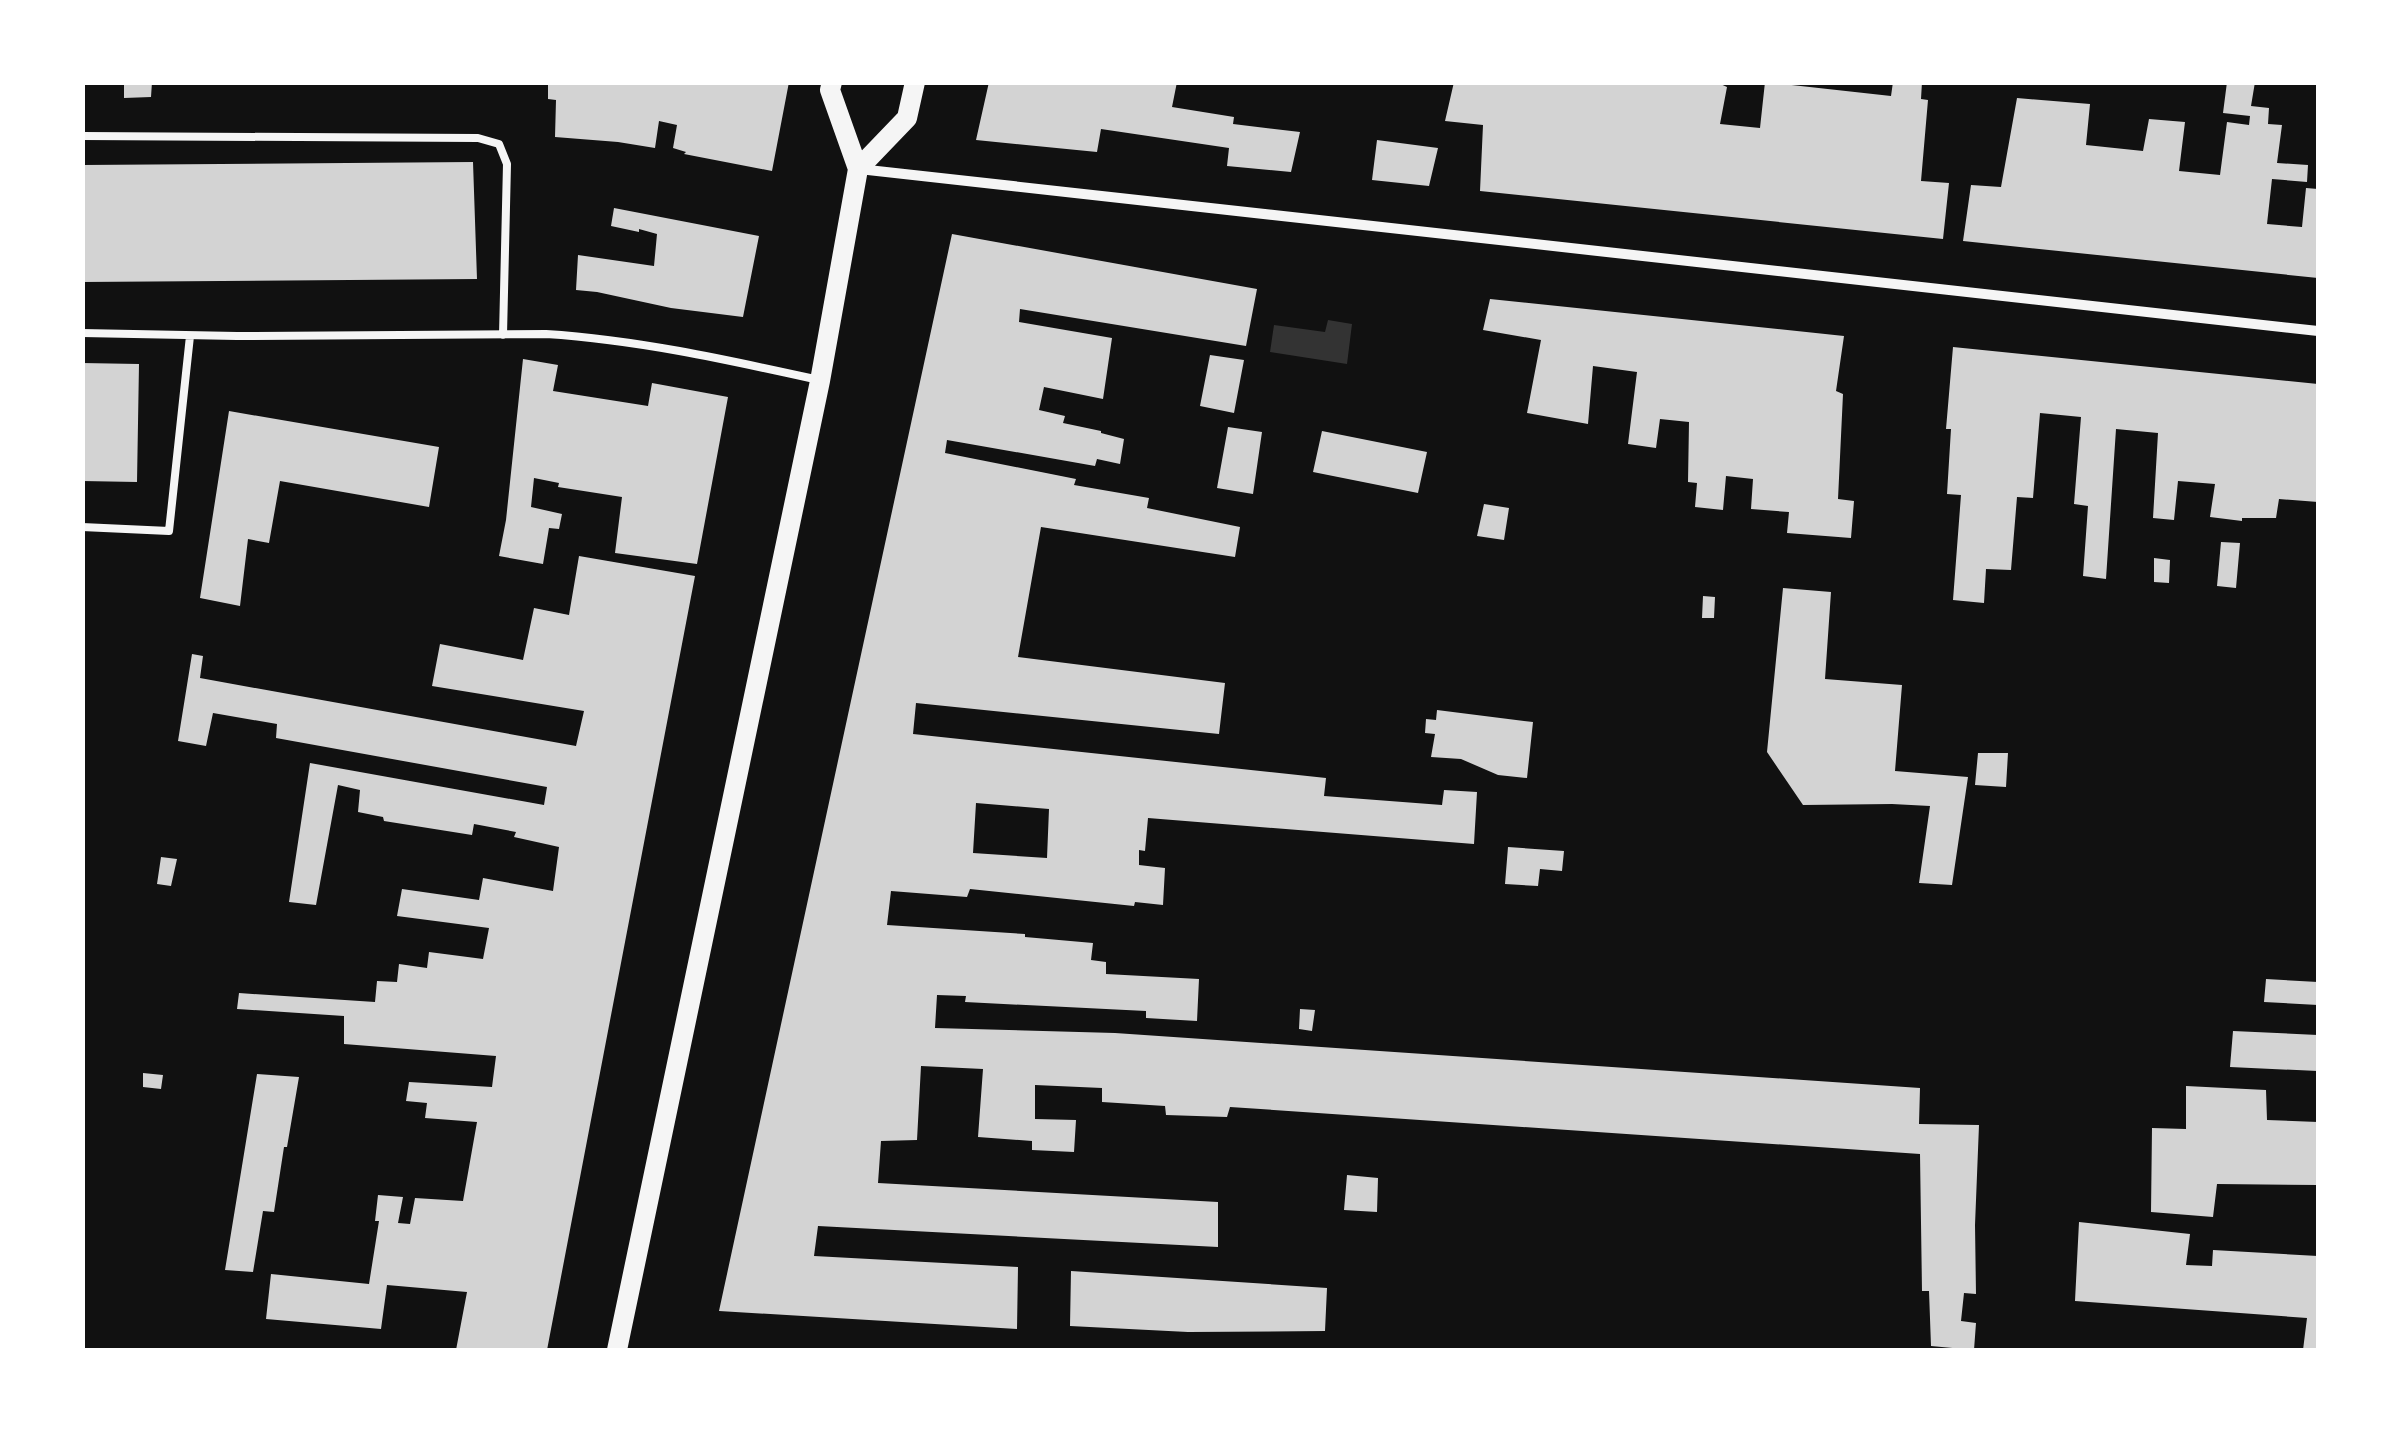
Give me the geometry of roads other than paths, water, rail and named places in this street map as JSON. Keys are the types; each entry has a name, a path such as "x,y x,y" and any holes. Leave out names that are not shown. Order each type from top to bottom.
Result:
{"main road":[{"path":"617,1350 820,381 858,169 830,90 832,82"},
{"path":"858,169 908,118 915,82"}],"street":[{"path":"858,169 2318,330"}],"lane":[{"path":"82,136 478,138 498,144 508,164 503,334"},
{"path":"82,334 586,337 662,347 820,381"},
{"path":"82,527 169,530 190,336"}]}
